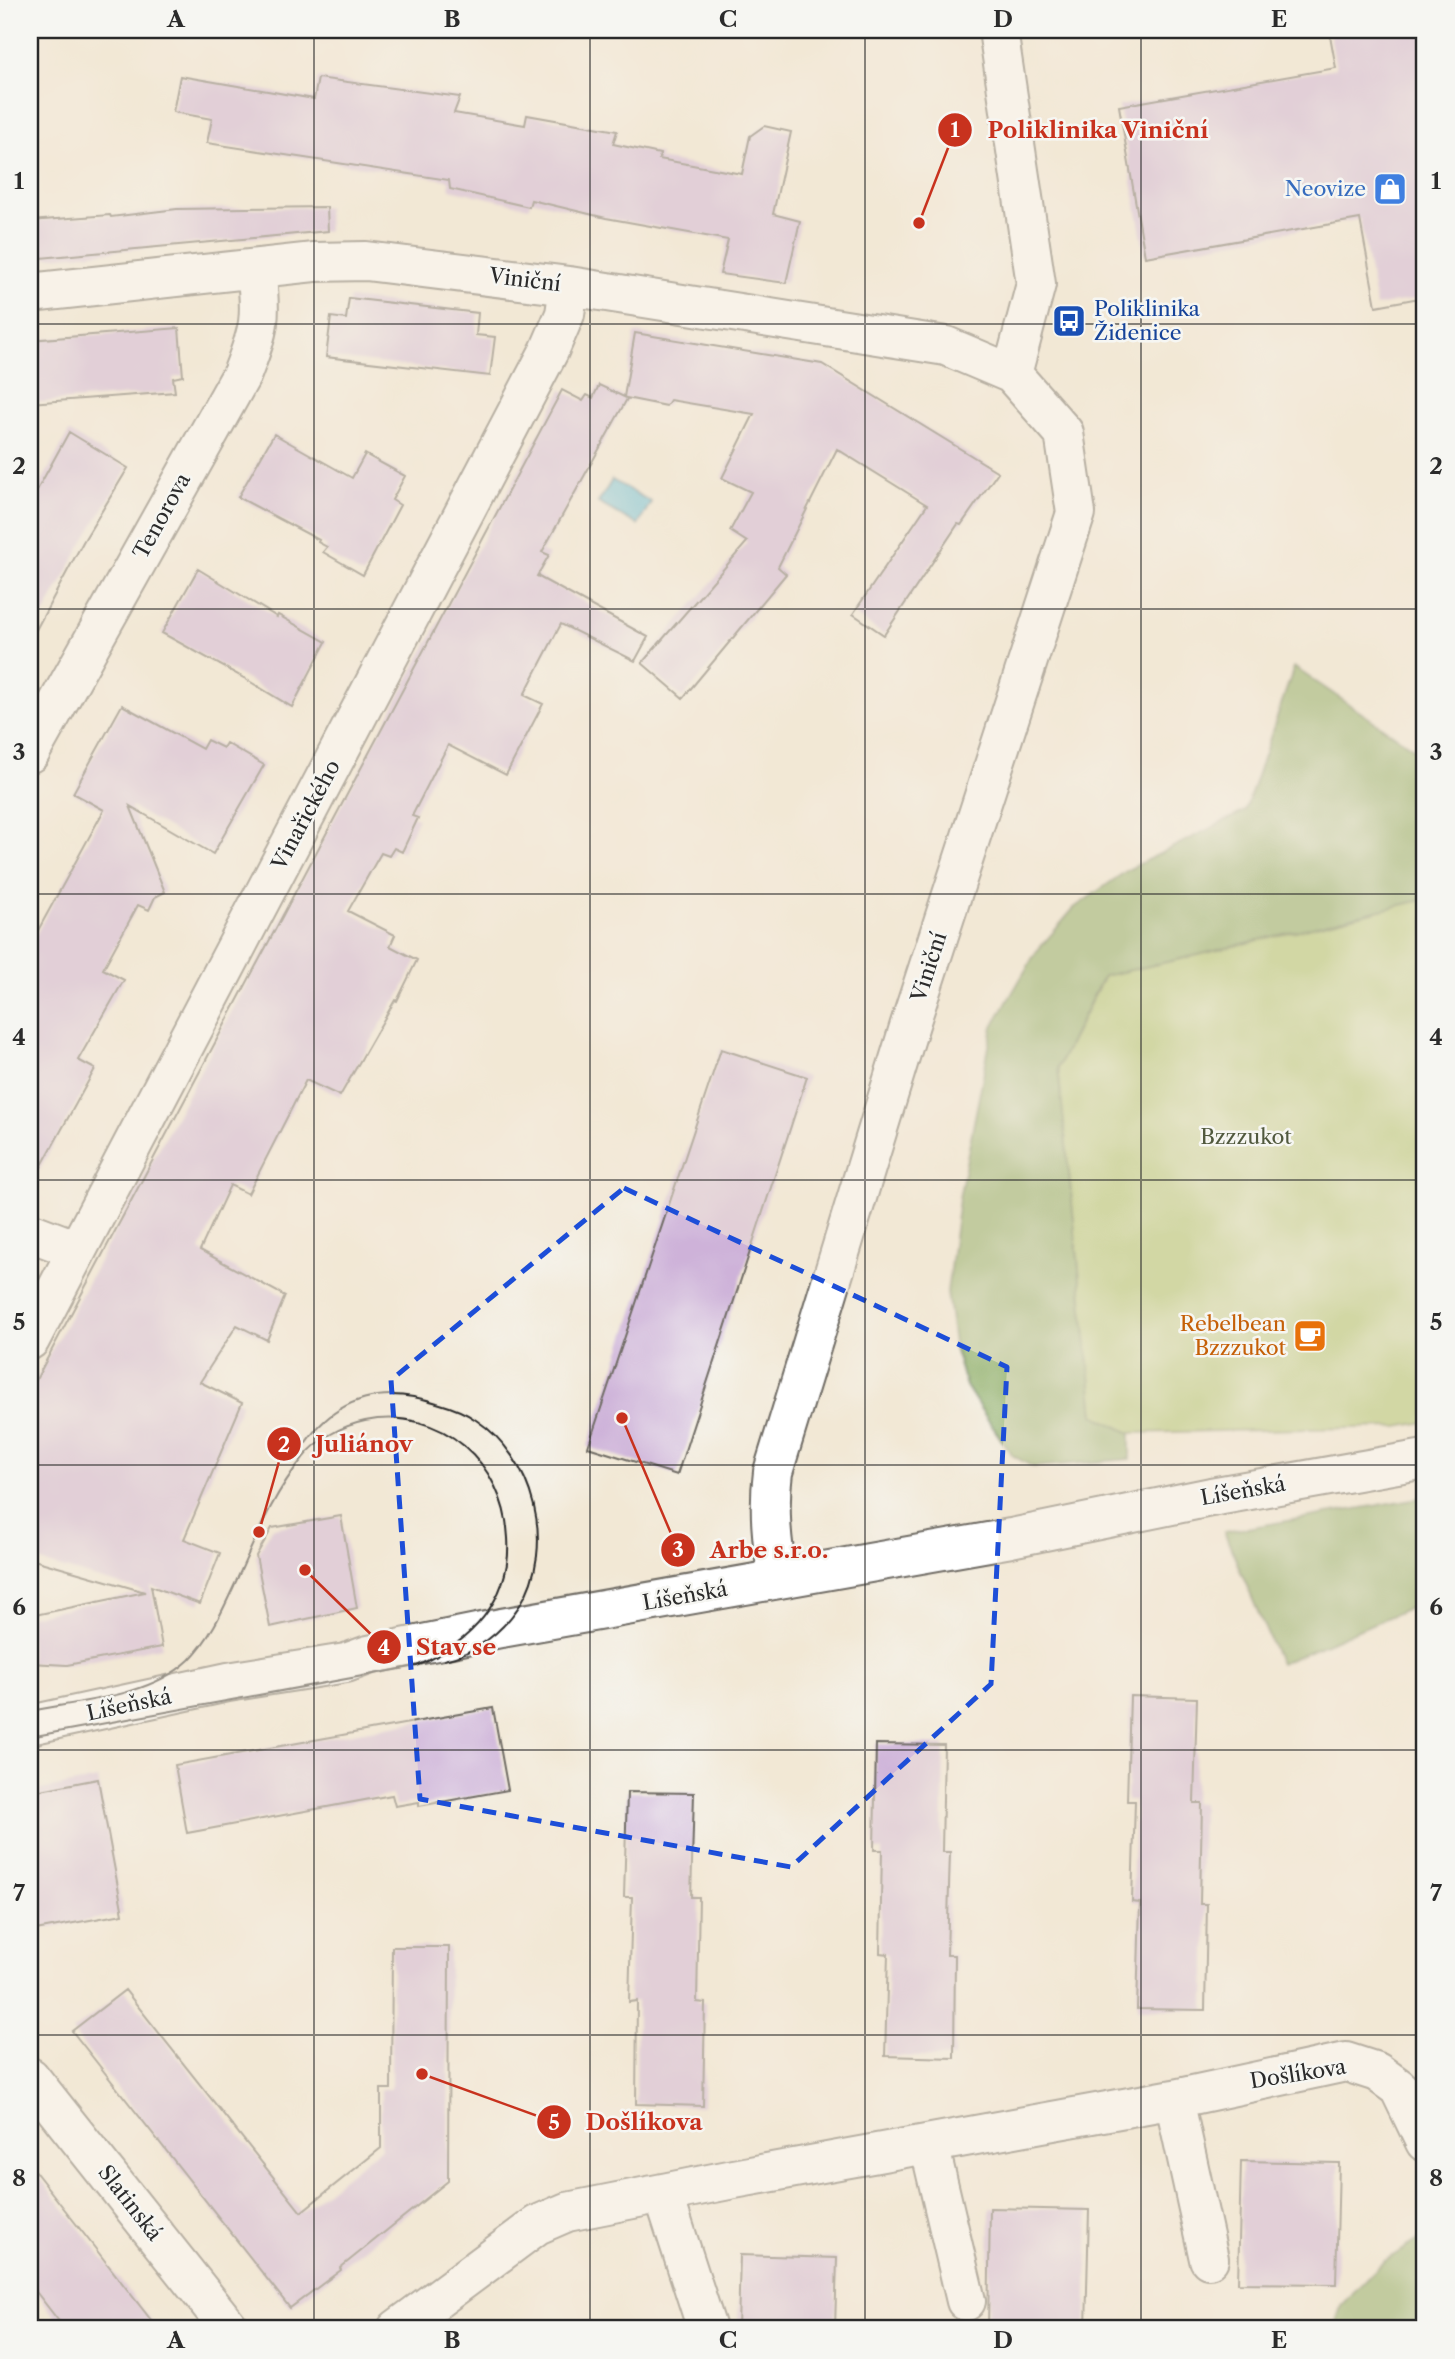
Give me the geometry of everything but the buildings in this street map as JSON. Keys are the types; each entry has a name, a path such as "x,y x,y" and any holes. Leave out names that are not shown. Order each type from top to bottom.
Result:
{"street":[{"path":"998,30 1036,284 1012,374"},
{"name":"Viniční","path":"30,293 314,262 366,261 569,286 946,346 1012,374 1064,433 1076,513 910,1024 773,1472 769,1503 778,1579"},
{"name":"Tenorova","path":"30,753 242,374 257,335 260,319 256,269"},
{"name":"Vinařického","path":"30,1340 549,351 565,314 569,286"},
{"path":"30,1232 77,1250"},
{"name":"Líšeňská","path":"30,1725 228,1682 346,1663 368,1655 501,1628 1011,1538 1211,1497 1425,1459"},
{"name":"Došlíkova","path":"397,2329 537,2225 567,2212 1174,2099 1346,2063 1377,2072 1399,2088 1425,2142"},
{"name":"Slatinská","path":"30,2077 230,2329"},
{"path":"1174,2099 1209,2259"},
{"path":"929,2144 965,2301"},
{"path":"663,2193 707,2329"}],"highlighted area":[{"path":"624,1188 1007,1367 991,1684 791,1867 420,1799 391,1380"}],"green space":[{"path":"1294,667 1425,756 1425,899 1103,976 1058,1067 1094,1415 1130,1433 1130,1459 1033,1467 1012,1455 966,1386 955,1351 947,1292 959,1198 993,1026 1036,952 1074,908 1129,869 1245,811"},
{"name":"Bzzzukot","path":"1425,899 1425,1422 1398,1427 1130,1433 1094,1415 1058,1067 1104,976"},
{"path":"1425,1497 1425,1601 1280,1664 1224,1532"},
{"path":"1425,2236 1425,2329 1334,2329 1341,2305 1383,2262"}],"water":[{"path":"612,480 651,502 638,525 598,503"}],"tram line":[{"path":"300,1451 327,1418 343,1408 359,1400 396,1395 416,1397 467,1415 496,1436 513,1457 534,1505 538,1531 537,1557 531,1582 520,1605 505,1624 477,1647 444,1660"},
{"path":"30,1711 135,1690 155,1682 189,1660 203,1644 219,1617 281,1488 309,1451 323,1439 347,1426 365,1421 393,1419 419,1422 443,1432 464,1446 481,1464 495,1486 504,1511 508,1538 503,1581 484,1617 470,1632 436,1656 417,1666 30,1737"}],"place":[{"name":"Neovize","path":"1390,189"},
{"name":"Poliklinika Viniční","path":"919,223"},
{"name":"Poliklinika Židenice","path":"1069,321"},
{"name":"Rebelbean Bzzzukot","path":"1310,1336"},
{"name":"Arbe s.r.o.","path":"622,1418"},
{"name":"Juliánov","path":"259,1532"},
{"name":"Stav se","path":"305,1570"},
{"name":"Došlíkova","path":"422,2074"}]}
